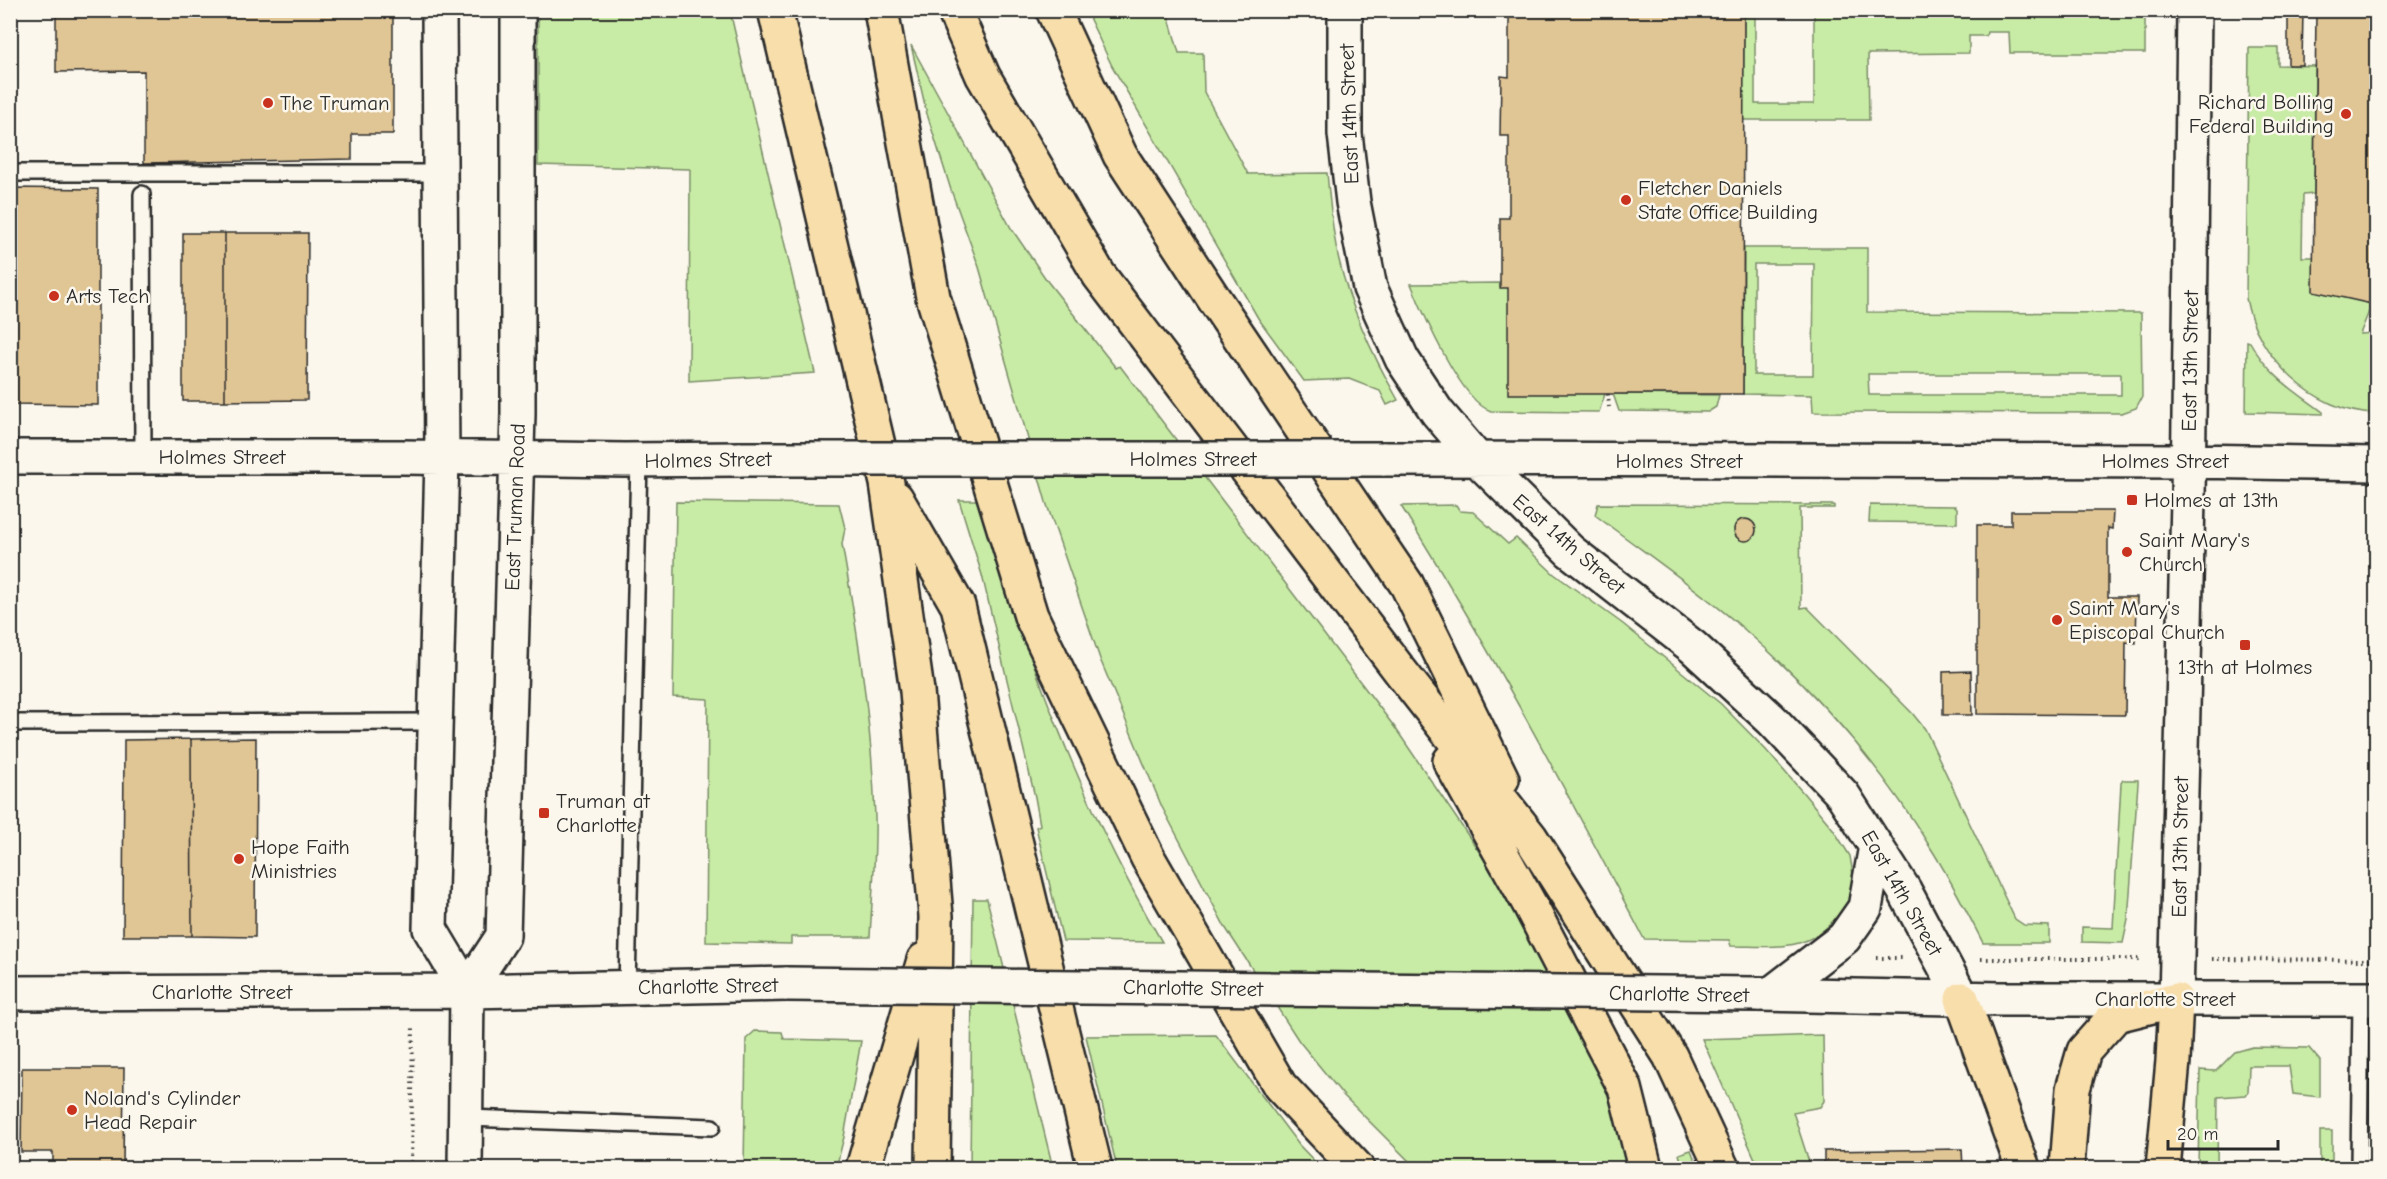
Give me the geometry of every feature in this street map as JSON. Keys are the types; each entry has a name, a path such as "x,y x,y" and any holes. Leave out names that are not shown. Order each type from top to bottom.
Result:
{"highway":[{"path":"775,10 887,483 917,691 936,916 933,1168"},
{"path":"881,10 933,297 1031,616 1148,858 1280,1086 1357,1168"},
{"path":"954,10 983,76 1099,275 1401,672 1531,838 1670,1056 1722,1168"},
{"path":"1053,10 1120,155 1407,585 1531,838"},
{"path":"887,483 958,606 1095,1168"},
{"path":"1401,672 1530,905 1625,1088 1645,1168"},
{"path":"863,1168 936,916"},
{"path":"1962,999 2023,1168"},
{"path":"2067,1168 2073,1089 2084,1051 2116,1015 2176,1000 2163,1168"}],"street":[{"path":"439,10 442,458 430,928 467,992 465,1168"},
{"name":"East Truman Road","path":"467,992 504,936 516,458 518,10"},
{"name":"East 14th Street","path":"1345,10 1345,134 1353,202 1370,288 1402,359 1437,412 1478,460 1570,550 1693,647 1772,720 1843,795 1904,890 1962,999"},
{"name":"East 13th Street","path":"2176,1000 2189,461 2194,10"},
{"name":"Holmes Street","path":"10,457 639,460 2189,461 2376,464"},
{"path":"1764,994 1844,938 1866,908 1876,846"},
{"name":"Charlotte Street","path":"10,993 467,992 787,984 1764,994 1962,999 2369,999"}],"lane":[{"path":"10,173 440,173"},
{"path":"142,194 143,457"},
{"path":"627,988 639,460"},
{"path":"10,723 435,722"},
{"path":"2359,1168 2369,999"},
{"path":"466,1118 712,1126"}],"path":[{"path":"1608,394 1609,407"},
{"path":"1874,958 2376,960"}],"green space":[{"path":"538,11 730,11 815,373 689,381 690,169 538,165"},
{"path":"1086,11 1167,11 1179,53 1203,53 1204,92 1248,174 1327,173 1335,239 1344,279 1364,332 1398,400 1387,405 1380,391 1349,379 1304,381 1258,318 1112,66"},
{"path":"1744,11 1755,11 1755,104 1814,104 1814,11 2145,11 2145,53 2010,53 2009,32 1987,32 1986,36 1969,36 1969,53 1868,54 1869,120 1743,120"},
{"path":"911,45 1011,228 1048,282 1116,368 1120,366 1396,729 1484,859 1569,1009 1610,1094 1635,1168 1416,1168 1343,1095 1299,1041 1225,927 1162,807 1100,659 1046,502 979,267 927,114"},
{"path":"2249,48 2278,48 2278,65 2315,66 2314,194 2303,195 2302,257 2313,257 2372,304 2360,334 2376,333 2376,414 2353,411 2331,404 2292,378 2275,360 2252,320 2246,298"},
{"path":"1744,248 1867,248 1867,312 2141,313 2142,397 2136,408 2122,413 1813,412 1812,395 1743,394","holes":["1754,264 1814,264 1813,375 1754,375","1868,374 2121,374 2121,395 1869,395"]},
{"path":"1500,283 1508,288 1605,394 1599,412 1491,411 1479,404 1468,391 1444,355 1411,284"},
{"path":"2247,341 2274,373 2323,414 2246,412"},
{"path":"1613,394 1719,395 1716,407 1708,412 1619,411"},
{"path":"959,500 979,500 1016,615 1057,727 1105,835 1162,942 1063,941 1036,827 1040,825 1035,797 982,575"},
{"path":"676,502 839,504 845,528 842,544 871,748 875,847 870,937 791,937 791,944 706,942 708,699 673,697"},
{"path":"1598,504 1834,505 1834,508 1800,508 1801,608 1807,607 1925,729 2015,919 2024,925 2049,926 2049,943 1983,943 1958,894 1911,817 1845,731 1796,678 1744,629 1595,515"},
{"path":"1456,505 1460,511 1473,512 1508,544 1516,538 1554,574 1623,624 1721,704 1766,750 1833,829 1850,856 1853,875 1851,893 1840,925 1833,921 1811,938 1799,943 1773,947 1731,946 1729,940 1644,939 1527,720 1401,506"},
{"path":"1870,505 1955,506 1957,523 1869,522"},
{"path":"2123,780 2138,780 2138,783 2128,920 2123,943 2082,942 2082,927 2113,928"},
{"path":"973,899 987,899 1053,1168 970,1168"},
{"path":"755,1031 782,1032 784,1039 861,1041 844,1137 836,1168 744,1168 746,1039"},
{"path":"1216,1035 1299,1145 1321,1168 1117,1168 1086,1036"},
{"path":"1823,1035 1824,1101 1820,1107 1793,1112 1811,1168 1759,1168 1702,1039"},
{"path":"2253,1047 2309,1048 2320,1061 2320,1097 2293,1094 2289,1066 2249,1066 2246,1095 2218,1097 2217,1168 2198,1168 2200,1070 2216,1071 2235,1052"},
{"path":"2320,1131 2332,1131 2332,1168 2320,1168"},
{"path":"1691,1150 1698,1168 1683,1168 1679,1154"}],"building":[{"name":"The Truman","path":"56,10 393,10 393,134 352,134 352,159 144,163 144,71 56,72"},
{"name":"Fletcher Daniels State Office Building","path":"1509,10 1744,10 1743,394 1508,394 1508,288 1500,288 1500,218 1509,218 1509,136 1500,136 1501,76 1509,77"},
{"path":"2288,10 2303,10 2302,65 2288,65"},
{"name":"Richard Bolling Federal Building","path":"2316,10 2376,10 2376,305 2313,291"},
{"name":"Arts Tech","path":"10,188 98,189 98,405 10,404"},
{"path":"183,233 225,233 225,401 183,401"},
{"path":"225,233 308,233 307,400 225,401"},
{"name":"Saint Mary's Episcopal Church","path":"2011,511 2113,511 2112,529 2108,528 2108,597 2137,597 2136,643 2126,642 2125,715 1977,714 1977,525 2011,525"},
{"path":"1741,519 1749,519 1756,526 1756,534 1749,541 1741,541 1734,534 1734,526"},
{"path":"1971,671 1972,715 1943,715 1943,672"},
{"path":"256,738 255,937 192,936 191,739"},
{"path":"191,739 192,936 123,936 124,740"},
{"name":"Noland's Cylinder Head Repair","path":"22,1068 124,1068 123,1168 53,1168 53,1152 21,1152"},
{"path":"1962,1149 1963,1168 1824,1168 1824,1151"}],"place":[{"name":"The Truman","path":"268,103"},
{"name":"Richard Bolling Federal Building","path":"2346,114"},
{"name":"Fletcher Daniels State Office Building","path":"1626,200"},
{"name":"Arts Tech","path":"54,296"},
{"name":"Holmes at 13th","path":"2132,500"},
{"name":"Saint Mary's Church","path":"2127,552"},
{"name":"Saint Mary's Episcopal Church","path":"2057,620"},
{"name":"13th at Holmes","path":"2245,645"},
{"name":"Truman at Charlotte","path":"544,813"},
{"name":"Hope Faith Ministries","path":"239,859"},
{"name":"Noland's Cylinder Head Repair","path":"72,1110"}]}
